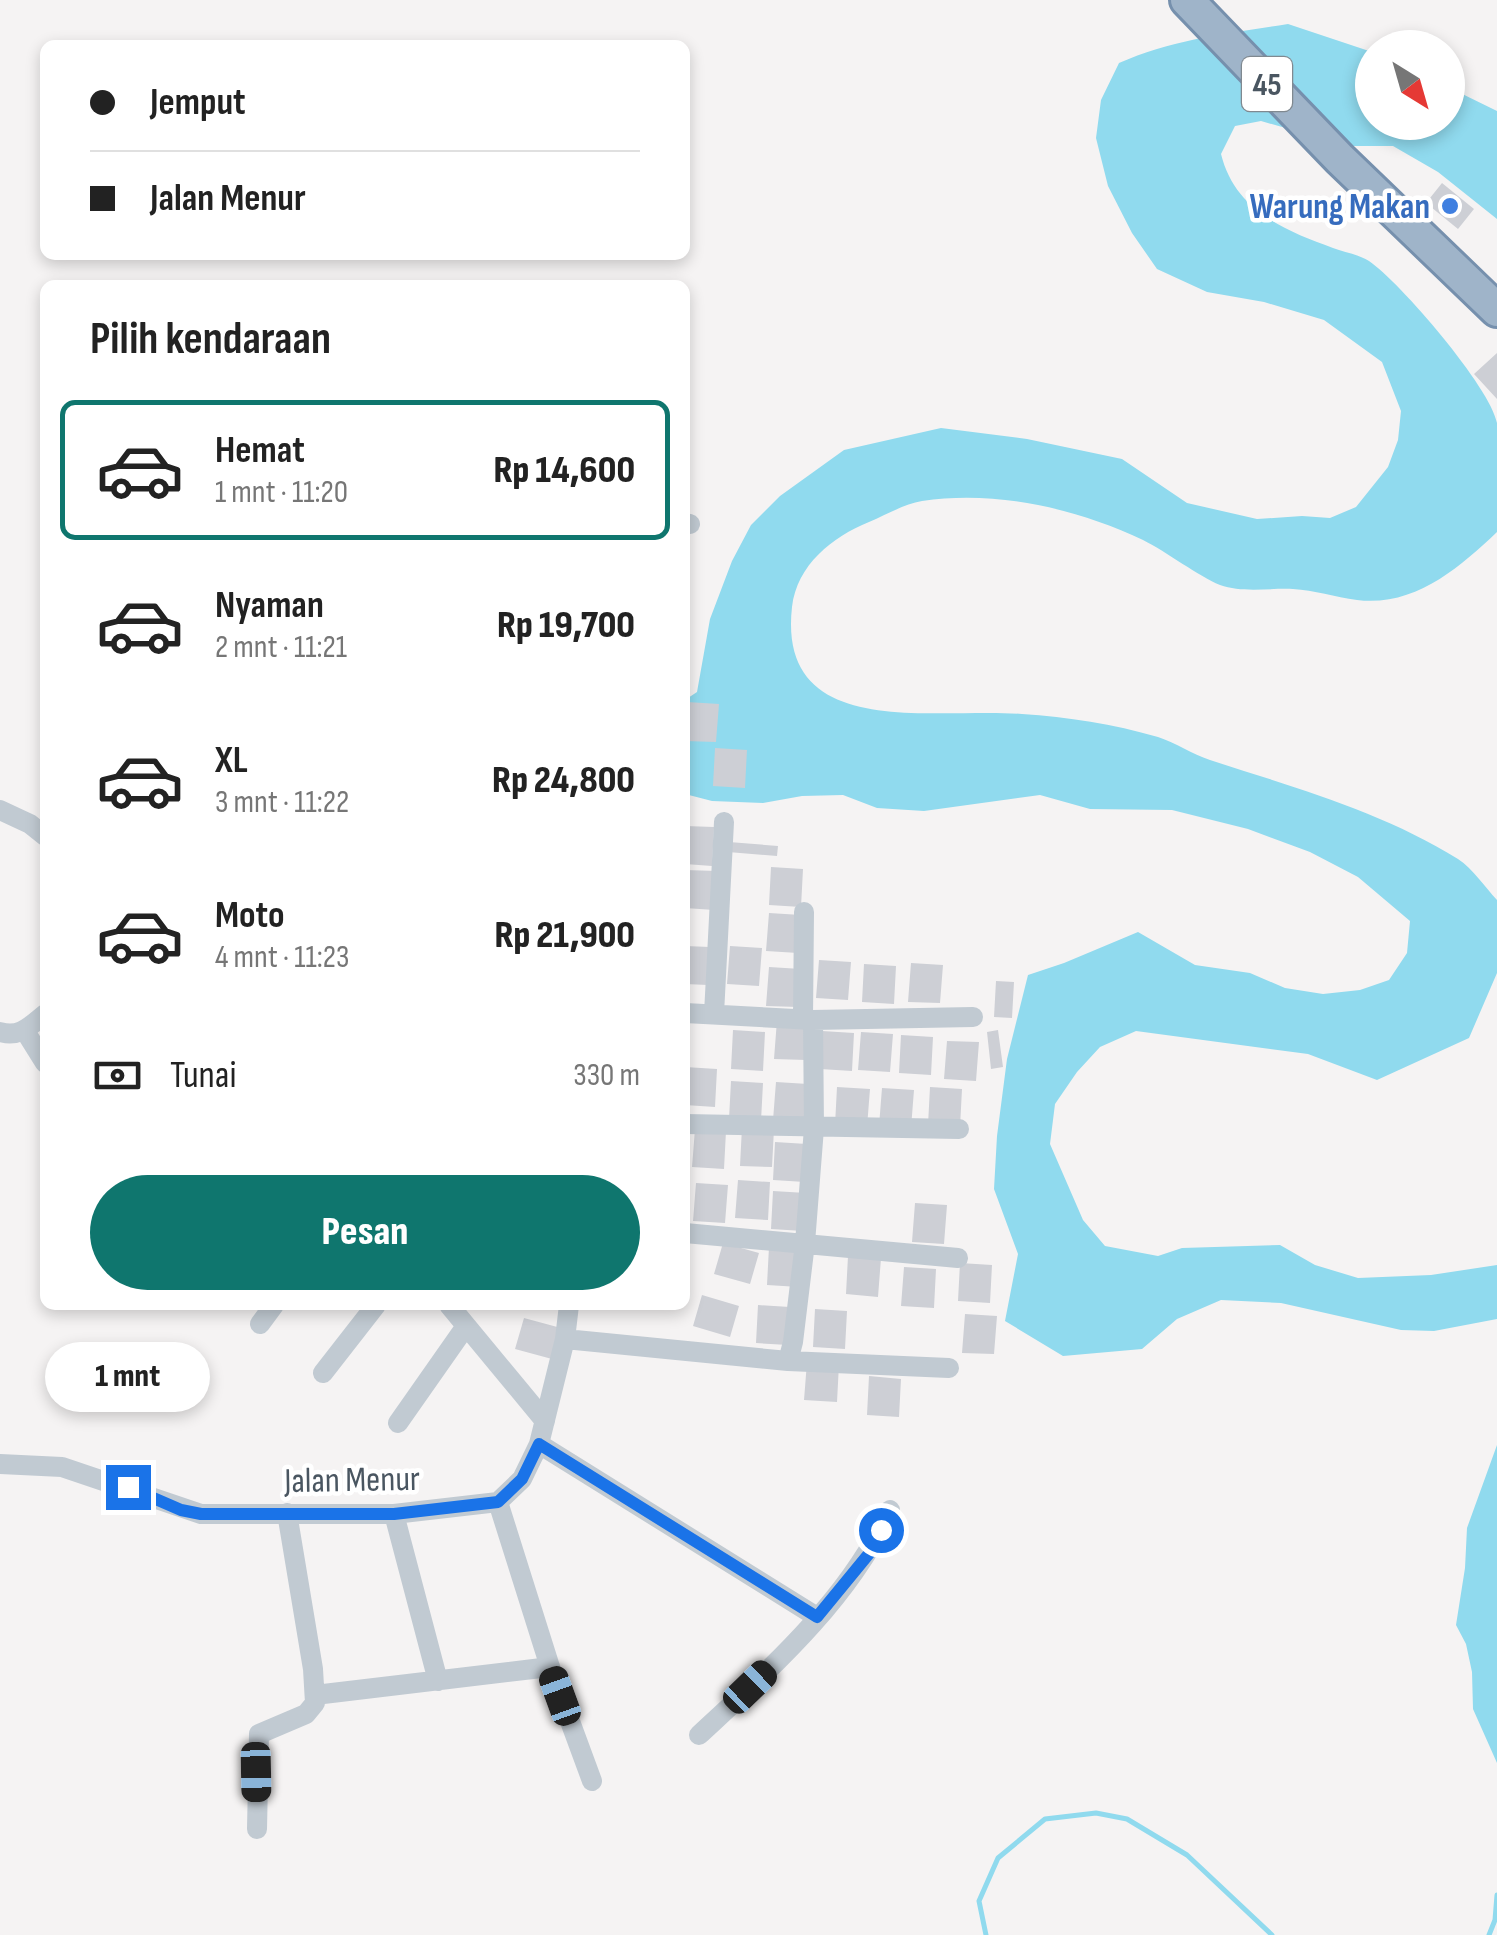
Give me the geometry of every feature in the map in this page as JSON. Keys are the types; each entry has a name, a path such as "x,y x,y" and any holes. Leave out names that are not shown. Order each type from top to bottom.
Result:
{"highway":[{"name":"45","path":"1191,4 1340,158 1497,310"}],"street":[{"path":"0,810 40,832"},
{"path":"714,1014 724,822"},
{"path":"788,1361 805,1244 814,1128 804,912"},
{"path":"690,1013 808,1020 973,1018"},
{"path":"0,1032 26,1031 40,1018"},
{"path":"26,1031 40,1055"},
{"path":"690,1124 959,1129"},
{"path":"690,1233 958,1258"},
{"path":"260,1324 270,1310"},
{"path":"324,1374 372,1310"},
{"path":"452,1310 545,1421"},
{"path":"569,1310 566,1339 539,1444 522,1479 498,1502 550,1667 592,1781"},
{"path":"398,1423 466,1326"},
{"path":"566,1339 788,1361 949,1368"},
{"path":"539,1444 817,1617"},
{"name":"Jalan Menur","path":"0,1464 62,1467 128,1487 192,1513 394,1514 498,1502"},
{"path":"699,1735 790,1649 872,1550 890,1510"},
{"path":"257,1828 257,1738 261,1732 311,1712 316,1703 287,1513"},
{"path":"394,1514 438,1681"},
{"path":"315,1695 550,1667"}],"water":[{"path":"1288,24 1355,46 1355,140 1465,140 1465,95 1497,111 1497,219 1438,172 1393,146 1348,146 1261,121 1235,126 1221,154 1237,190 1249,204 1296,234 1369,261 1422,312 1462,362 1497,423 1497,532 1451,572 1416,591 1378,601 1357,600 1301,590 1246,590 1220,585 1143,540 1090,519 1035,504 978,498 922,501 855,528 819,554 795,592 794,650 809,680 835,698 869,709 1039,715 1141,732 1368,814 1429,842 1469,868 1497,900 1497,973 1469,1038 1377,1080 1308,1054 1136,1031 1100,1047 1077,1072 1055,1104 1050,1144 1083,1220 1105,1246 1158,1256 1182,1248 1280,1245 1315,1265 1358,1278 1431,1275 1497,1265 1497,1319 1434,1331 1401,1330 1281,1303 1221,1300 1177,1319 1142,1349 1063,1356 1005,1321 1018,1254 994,1189 997,1136 1007,1059 1028,975 1138,932 1195,965 1250,973 1285,988 1323,994 1360,990 1389,980 1407,953 1410,921 1358,877 1310,852 1248,829 1172,810 1090,809 1040,795 924,811 877,808 843,795 802,796 763,803 712,801 690,795 690,697 697,692 710,619 732,561 751,525 780,496 844,450 941,428 1027,439 1122,459 1187,503 1257,519 1330,518 1356,507 1388,467 1398,440 1401,411 1382,362 1324,320 1264,302 1207,292 1157,269 1132,233 1108,186 1096,138 1101,100 1119,63 1181,42"},
{"path":"1497,1445 1497,1763 1473,1709 1472,1672 1466,1644 1456,1625 1467,1528"}],"building":[{"name":"Warung Makan","path":"1442,183 1474,209 1458,229 1426,203"},
{"path":"1497,353 1497,399 1474,374"},
{"path":"690,702 719,704 716,742 690,741"},
{"path":"715,748 747,750 745,788 713,786"},
{"path":"690,826 714,827 712,866 690,864"},
{"path":"729,842 778,846 777,856 728,852"},
{"path":"771,867 803,869 801,907 769,905"},
{"path":"690,870 717,871 714,910 690,908"},
{"path":"769,913 801,915 798,953 766,951"},
{"path":"690,946 710,947 708,985 690,984"},
{"path":"730,946 762,948 759,986 727,984"},
{"path":"819,960 851,962 848,1000 816,998"},
{"path":"911,963 943,965 940,1003 908,1002"},
{"path":"864,964 896,966 894,1004 862,1002"},
{"path":"769,967 801,969 798,1007 766,1006"},
{"path":"996,981 1014,982 1012,1018 994,1017"},
{"path":"777,1020 809,1022 806,1060 774,1059"},
{"path":"733,1030 765,1032 763,1071 731,1069"},
{"path":"998,1030 1003,1067 991,1069 987,1032"},
{"path":"822,1031 854,1033 852,1071 820,1069"},
{"path":"861,1032 893,1034 890,1072 858,1070"},
{"path":"901,1035 933,1037 931,1075 899,1073"},
{"path":"947,1041 979,1042 976,1081 944,1079"},
{"path":"690,1067 717,1069 715,1107 690,1105"},
{"path":"731,1081 763,1083 761,1121 729,1119"},
{"path":"776,1082 808,1084 805,1122 773,1120"},
{"path":"837,1087 870,1089 867,1127 835,1125"},
{"path":"930,1087 962,1089 960,1127 928,1125"},
{"path":"882,1088 914,1090 911,1128 879,1126"},
{"path":"742,1127 774,1129 772,1167 740,1166"},
{"path":"695,1129 726,1131 724,1169 692,1167"},
{"path":"775,1142 807,1144 805,1182 773,1180"},
{"path":"738,1180 770,1182 768,1220 735,1218"},
{"path":"696,1183 728,1185 725,1223 693,1221"},
{"path":"773,1191 806,1193 803,1231 771,1229"},
{"path":"915,1203 947,1205 944,1244 912,1242"},
{"path":"723,1243 759,1253 750,1284 714,1274"},
{"path":"769,1247 801,1248 799,1287 767,1285"},
{"path":"848,1256 881,1258 878,1297 846,1294"},
{"path":"960,1263 992,1265 990,1303 958,1301"},
{"path":"904,1267 936,1269 934,1308 901,1306"},
{"path":"702,1295 739,1306 730,1337 693,1326"},
{"path":"758,1305 790,1307 788,1345 756,1343"},
{"path":"815,1309 847,1311 845,1349 813,1347"},
{"path":"965,1314 997,1316 994,1354 962,1353"},
{"path":"524,1318 561,1328 552,1359 515,1349"},
{"path":"807,1362 839,1364 837,1402 804,1400"},
{"path":"869,1376 901,1379 899,1417 867,1415"}],"waterway":[{"path":"986,1935 979,1901 998,1858 1045,1819 1096,1813 1127,1819 1187,1855 1272,1935"},
{"path":"1489,1935 1497,1895"}],"place":[{"name":"Warung Makan","path":"1450,206"}],"route":[{"path":"128,1487 181,1510 201,1514 394,1514 498,1502 522,1479 539,1444 817,1617 872,1550 881,1530"}]}
